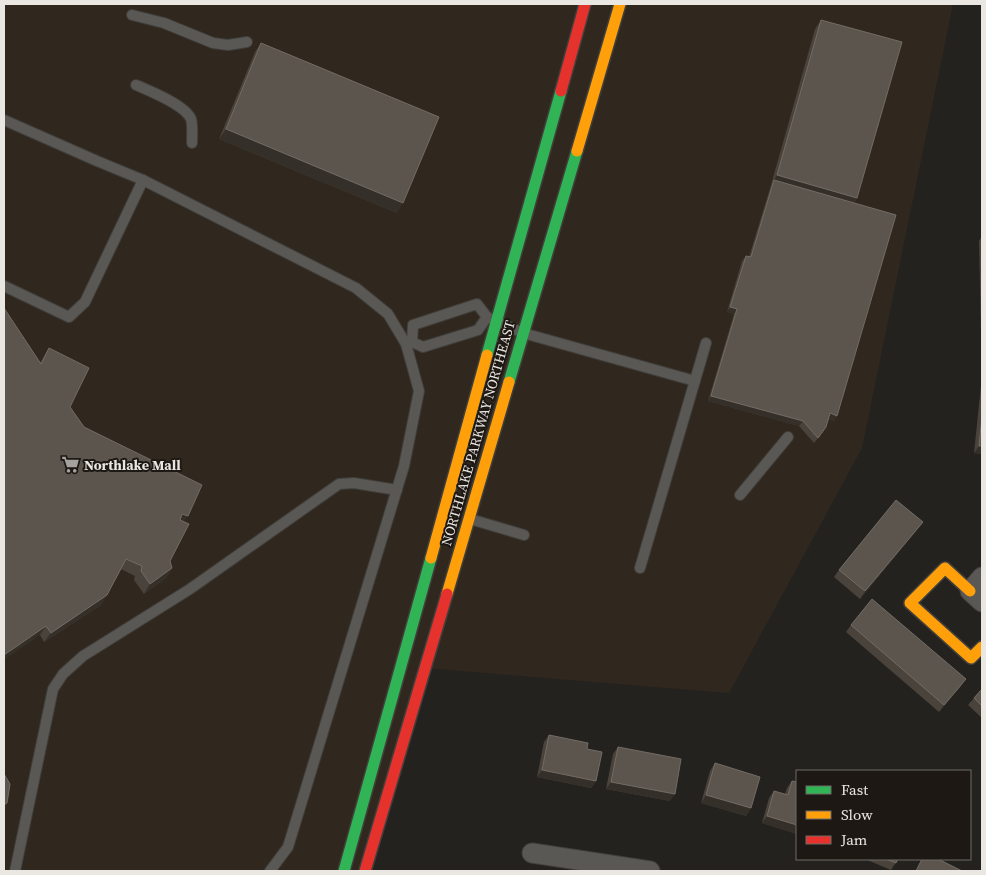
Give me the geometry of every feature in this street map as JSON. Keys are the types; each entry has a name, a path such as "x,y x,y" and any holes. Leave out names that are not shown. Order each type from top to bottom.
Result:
{"street":[{"name":"NORTHLAKE PARKWAY NORTHEAST","path":"344,871 492,320 585,4"},
{"name":"NORTHLAKE PARKWAY NORTHEAST","path":"365,871 620,4"},
{"path":"978,590 944,568 910,603 972,658 982,647"},
{"path":"532,853 650,871"}],"lane":[{"path":"132,15 164,24 213,43 228,45 247,42"},
{"path":"136,85 159,94 184,110 191,119 192,143"},
{"path":"4,120 143,180 356,288 388,314 409,343 419,391 404,466 288,847 270,871"},
{"path":"4,286 69,317 85,302 143,180"},
{"path":"409,343 413,326 477,304 492,320 522,333 695,381"},
{"path":"409,343 423,347 478,330 492,320"},
{"path":"640,568 706,343"},
{"path":"740,495 788,437"},
{"path":"15,871 53,688 63,674 83,656 190,589 339,484 354,483 397,490"},
{"path":"469,519 524,535"}],"shaded area":[{"path":"4,4 953,4 862,448 729,693 424,668 358,871 4,871"}],"building":[{"path":"821,20 902,42 857,198 777,175"},
{"path":"261,43 439,117 403,203 226,129"},
{"path":"774,180 896,215 837,416 830,413 826,427 818,438 803,421 711,396 737,309 730,307 746,256 751,257"},
{"name":"Northlake Mall","path":"4,308 41,364 49,348 89,368 70,407 84,427 202,485 188,516 182,514 180,520 189,524 170,561 172,568 150,584 141,571 142,566 126,559 107,595 51,633 46,626 4,655"},
{"path":"982,417 982,446 979,446"},
{"path":"896,500 923,522 865,591 839,570"},
{"path":"872,599 966,679 944,705 851,625"},
{"path":"982,689 982,706 974,698"},
{"path":"549,735 588,743 587,749 602,752 596,781 542,770"},
{"path":"618,747 681,759 675,794 611,782"},
{"path":"715,763 760,777 751,808 706,795"},
{"path":"4,774 10,784 7,803 4,805"},
{"path":"792,781 796,782 796,825 767,816 774,791 788,795"},
{"path":"922,860 940,860 962,871 916,871"}],"traffic: fast":[{"path":"487,355 561,91"},
{"path":"509,382 577,151"},
{"path":"344,871 431,558"}],"traffic: slow":[{"path":"577,151 620,4"},
{"path":"431,558 487,355"},
{"path":"447,594 509,382"},
{"path":"970,591 945,568 910,603 971,658 982,647"}],"traffic: jam":[{"path":"561,91 585,4"},
{"path":"365,871 447,594"}],"place":[{"name":"Northlake Mall","path":"70,465"}]}
